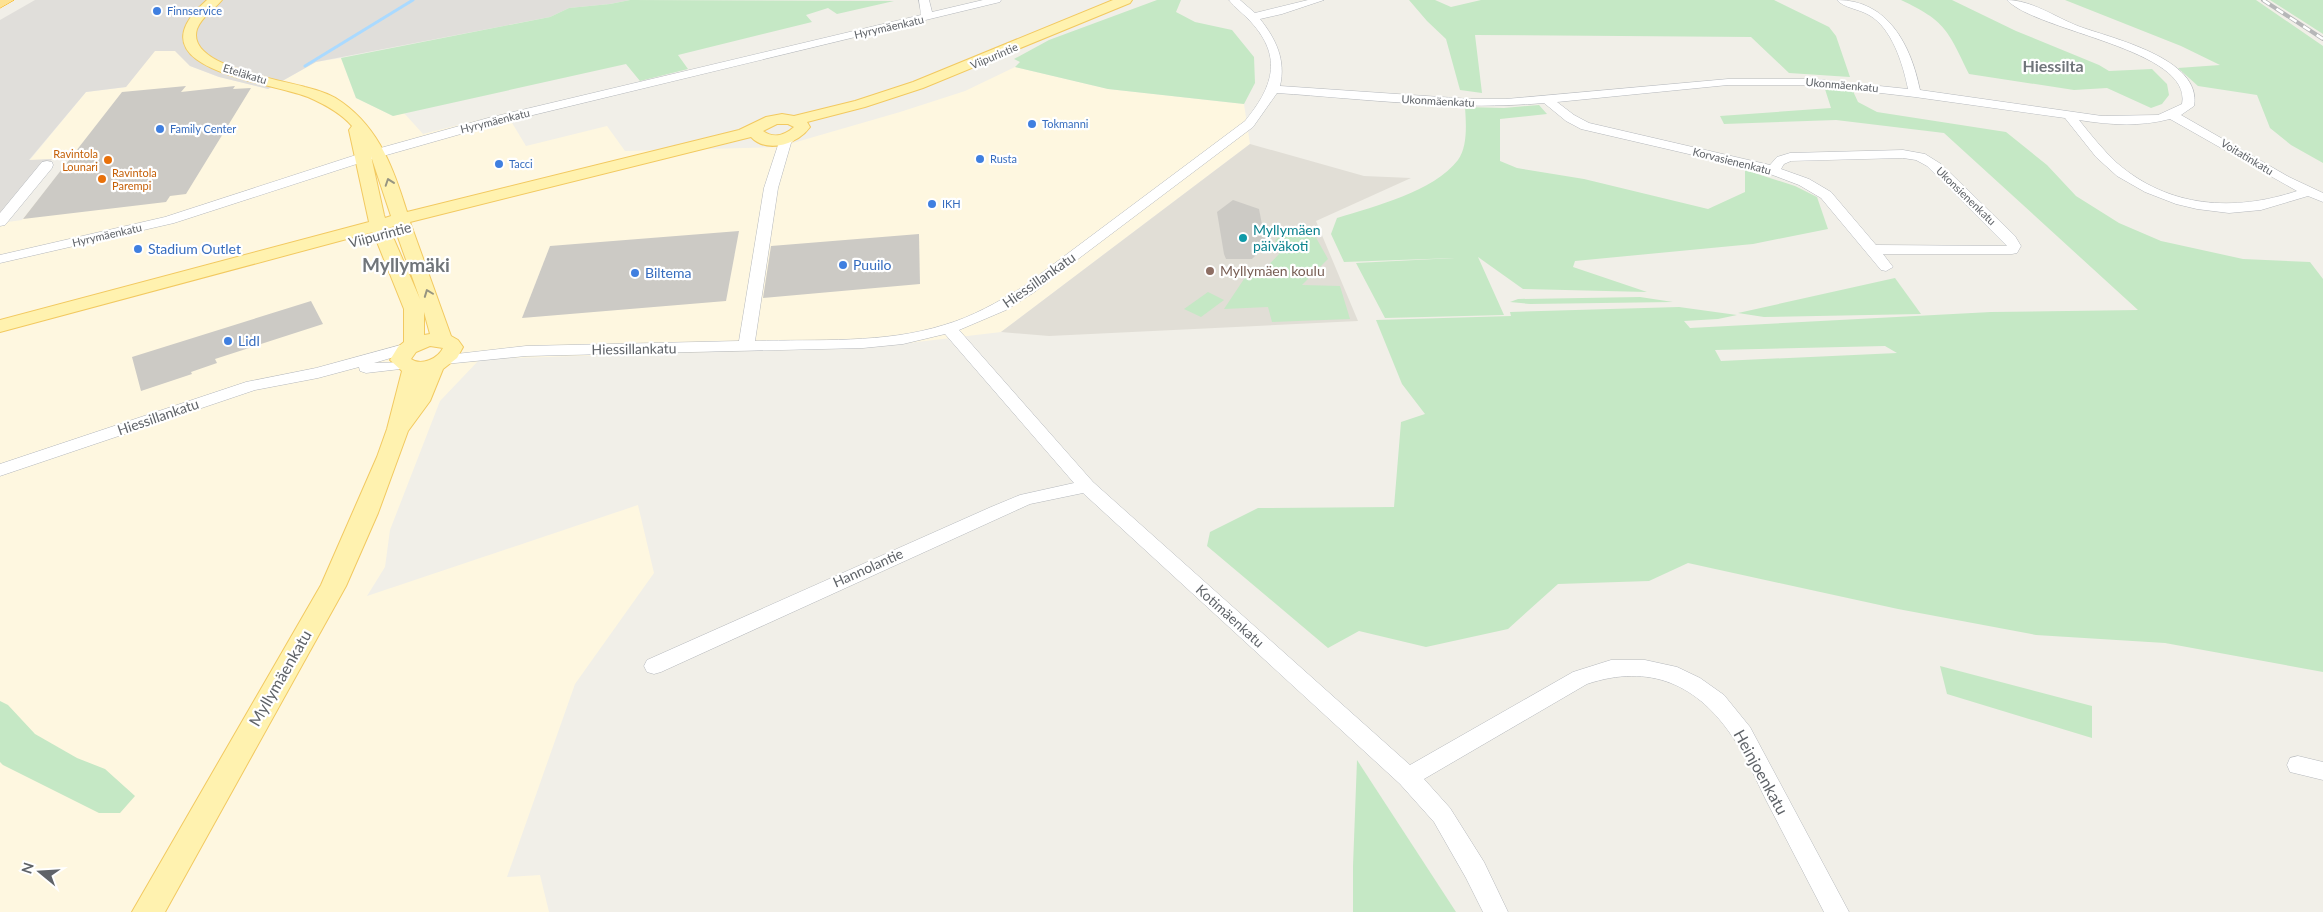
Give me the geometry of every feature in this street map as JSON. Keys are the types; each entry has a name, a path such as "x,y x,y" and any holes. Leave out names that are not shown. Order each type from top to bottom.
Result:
{"highway":[{"path":"0,4 7,0"}],"main road":[{"name":"Eteläkatu","path":"215,0 201,11 192,25 190,39 193,48 202,58 221,68 315,94 341,108 354,119 402,224"},
{"name":"Viipurintie","path":"0,326 760,135 763,123 775,119 795,129 860,104 959,70 1125,0"},
{"name":"Eteläkatu","path":"372,155 375,215 381,229"},
{"path":"402,224 433,307 443,352"},
{"name":"Viipurintie","path":"0,338 381,229"},
{"name":"Myllymäenkatu","path":"148,912 333,586 359,531 396,436 405,387 414,309 381,229"},
{"path":"409,357 423,341 443,352"},
{"name":"Myllymäenkatu","path":"396,436 419,401 443,352"}],"street":[{"path":"924,0 927,10 926,18"},
{"name":"Hyrymäenkatu","path":"0,259 169,220 372,155 492,121 996,0"},
{"name":"Hiessillankatu","path":"443,352 882,342 949,329 1001,307 1036,285 1249,124 1273,89 1277,68 1274,52 1262,29 1234,0"},
{"path":"1252,17 1278,12 1319,0"},
{"path":"1842,0 1867,10 1884,21 1892,32 1915,92"},
{"path":"2012,0 2045,16 2146,56 2175,72 2186,84 2191,96 2188,106 2172,116"},
{"name":"Ukonmäenkatu","path":"1273,89 1470,103 1549,101 1704,83 1770,80 1858,85 1915,92 2070,117 2128,121 2172,116"},
{"name":"Korvasienenkatu","path":"1549,101 1570,118 1585,126 1774,171 1804,182 1826,195 1886,267"},
{"name":"Voitatinkatu","path":"2172,116 2199,128 2245,157 2308,192 2323,198"},
{"path":"2070,117 2121,173 2141,185 2184,202 2213,208 2244,208 2272,204 2308,192"},
{"path":"746,346 772,188 785,142 795,129"},
{"path":"760,135 772,149 770,175 772,188"},
{"name":"Ukonsienenkatu","path":"1774,171 1776,163 1790,157 1903,154 1920,156 1932,163 2010,239 2014,246 2012,250 1871,250"},
{"path":"0,222 47,165"},
{"name":"Kotimäenkatu","path":"949,329 1087,486 1408,777 1442,815 1475,870 1496,912"},
{"name":"Hiessillankatu","path":"0,470 252,386 409,357"},
{"name":"Hannolantie","path":"654,666 970,522 1026,499 1087,486"},
{"name":"Heinjoenkatu","path":"1408,777 1580,678 1611,668 1645,668 1670,673 1693,684 1716,701 1742,733 1837,912"},
{"path":"2298,765 2323,771"}],"shaded area":[{"path":"35,0 630,0 569,8 550,17 316,62 268,89 219,77 190,66 175,51 155,51 126,87 86,92 29,160 52,159 0,222 0,20"},
{"path":"154,51 176,51 190,66 219,77 268,89 316,62 341,58 356,98 393,116 404,113 423,134 506,113 526,146 607,126 625,151 779,147 965,91 1015,67 1108,89 1244,104 1250,144 1001,332 875,347 480,359 440,401 390,530 385,567 367,596 638,505 654,573 575,684 507,877 540,875 549,912 0,912 0,223 22,220 72,157 29,161 86,92 126,87"},
{"name":"Myllymäen koulu","path":"1250,144 1364,176 1411,178 1316,221 1358,321 1049,336 1001,332"}],"green space":[{"path":"630,0 894,1 837,14 828,8 806,15 812,22 678,55 688,69 640,81 626,64 393,116 356,98 341,58 550,17 569,8"},
{"path":"1157,0 1181,0 1176,12 1195,22 1232,30 1254,57 1255,83 1244,104 1108,89 1015,67 1020,62 1014,59 1049,40"},
{"path":"1409,0 1435,0 1451,7 1481,0 1774,0 1829,27 1836,36 1850,77 1789,73 1751,37 1475,35 1482,93 1460,90 1446,39"},
{"path":"1901,0 1952,0 2016,31 2099,65 2109,71 2152,69 2167,84 2169,95 2162,104 2151,108 2107,88 2074,90 1969,74 1950,37 1937,21 1916,7"},
{"path":"2065,0 2256,0 2323,46 2323,163 2291,145 2270,128 2257,95 2198,86 2178,68 2220,65 2181,46"},
{"path":"2270,0 2323,0 2323,34"},
{"path":"1824,86 1852,89 1858,102 1877,112 2006,132 2047,165 2076,196 2119,223 2161,241 2243,259 2310,262 2323,279 2323,672 2165,643 2036,635 1898,609 1688,563 1649,581 1558,584 1508,629 1426,647 1359,631 1328,648 1207,546 1210,532 1258,508 1394,507 1401,422 1425,414 1402,384 1376,320 1511,316 1510,312 1679,307 1737,315 1718,319 1684,321 1690,328 1991,312 2138,310 1944,133 1836,120 1724,124 1720,116 1831,108","holes":["1885,346 1897,353 1721,361 1715,350"]},
{"path":"1539,105 1547,114 1500,119 1500,161 1517,168 1584,179 1708,209 1745,192 1745,170 1795,186 1817,197 1828,229 1753,244 1575,261 1573,267 1647,292 1523,289 1478,257 1504,315 1385,318 1356,263 1455,258 1344,262 1331,234 1337,218 1385,203 1419,189 1447,171 1458,160 1463,148 1466,134 1465,107 1504,108"},
{"path":"1288,229 1314,234 1328,259 1302,285 1340,286 1350,319 1272,322 1268,307 1224,309 1248,273 1264,270 1279,254 1275,240"},
{"path":"1895,278 1921,314 1764,317 1738,313"},
{"path":"1208,292 1224,300 1201,317 1184,309"},
{"path":"1640,297 1673,302 1530,304 1510,302 1518,299"},
{"path":"1940,666 2092,706 2092,738 1947,694"},
{"path":"0,701 8,705 35,734 77,758 105,769 135,796 120,813 99,813 3,765 0,762"},
{"path":"1357,760 1456,912 1353,912"}],"building":[{"name":"Family Center","path":"186,86 181,92 235,86 233,89 251,88 186,194 170,196 166,202 23,219 122,92"},
{"name":"Myllymäen päiväkoti","path":"1233,200 1259,209 1266,245 1252,259 1226,259 1224,254 1217,212"},
{"name":"Biltema","path":"739,231 726,301 522,318 550,246"},
{"name":"Puuilo","path":"919,234 920,284 763,298 771,246"},
{"name":"Lidl","path":"311,301 323,324 215,359 217,363 191,372 192,374 141,391 132,357"}],"waterway":[{"path":"305,66 413,0"}],"railway":[{"path":"2263,0 2323,39"}],"place":[{"name":"Finnservice","path":"157,11"},
{"name":"Tokmanni","path":"1032,124"},
{"name":"Family Center","path":"160,129"},
{"name":"Rusta","path":"980,159"},
{"name":"Ravintola Lounari","path":"108,160"},
{"name":"Tacci","path":"499,164"},
{"name":"Ravintola Parempi","path":"102,179"},
{"name":"IKH","path":"932,204"},
{"name":"Myllymäen päiväkoti","path":"1243,238"},
{"name":"Stadium Outlet","path":"138,249"},
{"name":"Puuilo","path":"843,265"},
{"name":"Myllymäen koulu","path":"1210,271"},
{"name":"Biltema","path":"635,273"},
{"name":"Lidl","path":"228,341"}],"district":[{"name":"Hiessilta","path":"2053,66"},
{"name":"Myllymäki","path":"406,265"}]}
